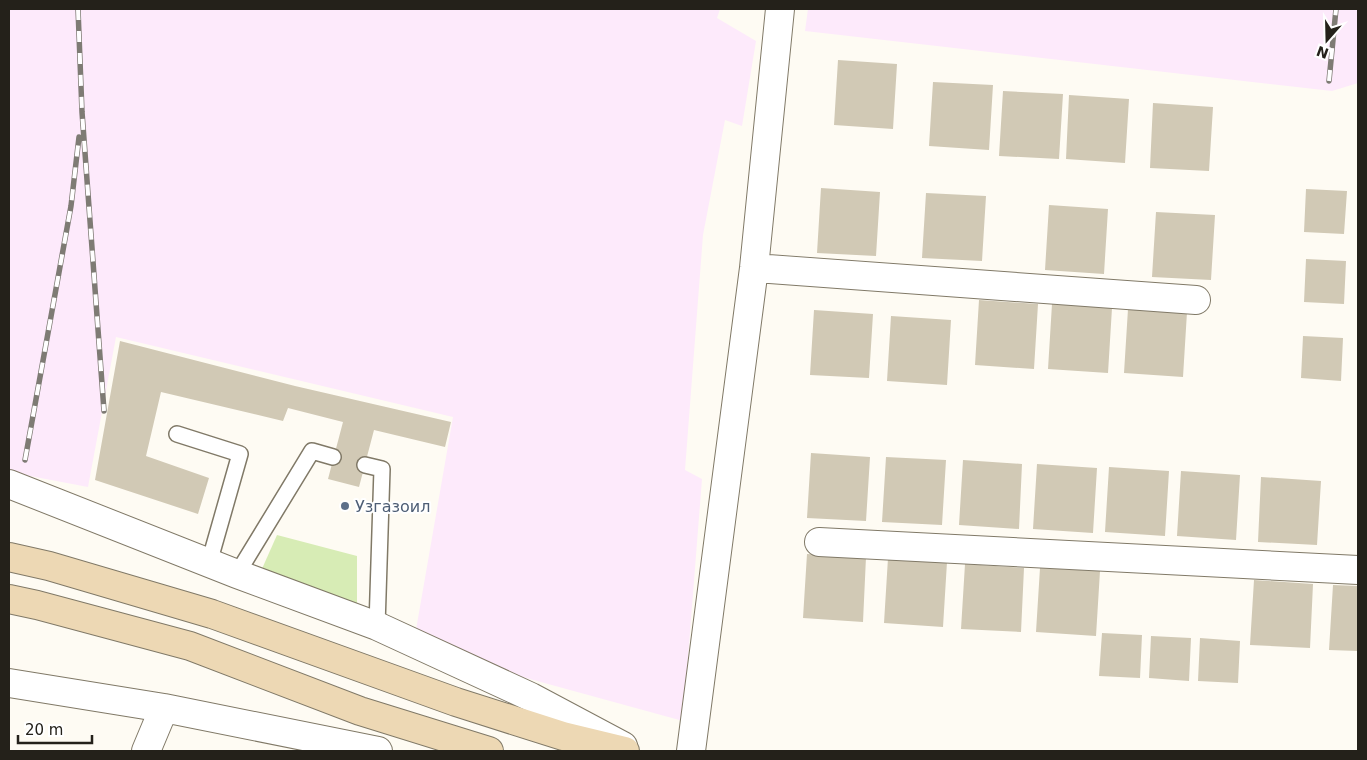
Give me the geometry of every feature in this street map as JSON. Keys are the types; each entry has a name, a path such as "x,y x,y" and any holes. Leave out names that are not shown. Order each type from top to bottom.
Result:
{"main road":[{"path":"9,557 49,566 212,614 456,702 564,736 625,751"},
{"path":"9,599 190,646 360,711 489,751"}],"street":[{"path":"691,751 754,268 780,9"},
{"path":"754,268 1196,300"},
{"path":"9,484 237,574 377,626 531,697 633,751"},
{"path":"819,542 1358,570"},
{"path":"9,684 164,708 378,751"},
{"path":"146,751 164,708"}],"lane":[{"path":"177,434 240,454 209,562"},
{"path":"237,574 312,451 333,457"},
{"path":"365,465 382,469 377,626"}],"shaded area":[{"path":"9,9 720,9 717,18 756,41 742,126 725,120 703,235 685,470 702,479 683,721 413,647 453,417 116,337 88,487 9,472"},
{"path":"808,9 1358,9 1358,83 1332,91 805,31"}],"green space":[{"path":"277,535 357,556 357,622 253,589"}],"building":[{"path":"838,60 897,64 893,129 834,125"},
{"path":"933,82 993,85 989,150 929,146"},
{"path":"1003,91 1063,94 1059,159 999,156"},
{"path":"1069,95 1129,99 1125,163 1066,159"},
{"path":"1153,103 1213,107 1209,171 1150,168"},
{"path":"821,188 880,192 876,256 817,253"},
{"path":"1306,189 1347,191 1344,234 1304,232"},
{"path":"926,193 986,196 982,261 922,258"},
{"path":"1049,205 1108,209 1104,274 1045,270"},
{"path":"1156,212 1215,215 1211,280 1152,277"},
{"path":"1306,259 1346,261 1344,304 1304,302"},
{"path":"979,300 1038,304 1034,369 975,365"},
{"path":"1052,304 1112,308 1108,373 1048,369"},
{"path":"1128,309 1187,312 1183,377 1124,373"},
{"path":"814,310 873,314 869,378 810,375"},
{"path":"891,316 951,320 947,385 887,381"},
{"path":"1303,336 1343,338 1341,381 1301,378"},
{"path":"120,341 295,386 451,422 445,447 374,430 359,487 328,479 343,422 288,408 283,421 161,392 146,456 209,478 198,514 95,480"},
{"path":"811,453 870,457 866,521 807,518"},
{"path":"886,457 946,460 942,525 882,522"},
{"path":"963,460 1022,464 1019,529 959,525"},
{"path":"1037,464 1097,468 1093,533 1033,529"},
{"path":"1109,467 1169,471 1165,536 1105,532"},
{"path":"1181,471 1240,475 1236,540 1177,536"},
{"path":"1261,477 1321,481 1317,545 1258,542"},
{"path":"807,554 866,557 863,622 803,618"},
{"path":"888,558 947,562 943,627 884,623"},
{"path":"965,564 1024,568 1021,632 961,629"},
{"path":"1040,568 1100,571 1096,636 1036,632"},
{"path":"1254,580 1313,584 1310,648 1250,645"},
{"path":"1333,585 1358,586 1358,651 1329,650"},
{"path":"1102,633 1142,635 1140,678 1099,676"},
{"path":"1151,636 1191,638 1189,681 1149,678"},
{"path":"1200,638 1240,641 1238,683 1198,681"}],"railway":[{"path":"78,9 82,112 104,411"},
{"path":"1329,81 1336,9"},
{"path":"25,460 71,206 79,137"}],"place":[{"name":"Узгазоил","path":"345,506"}]}
